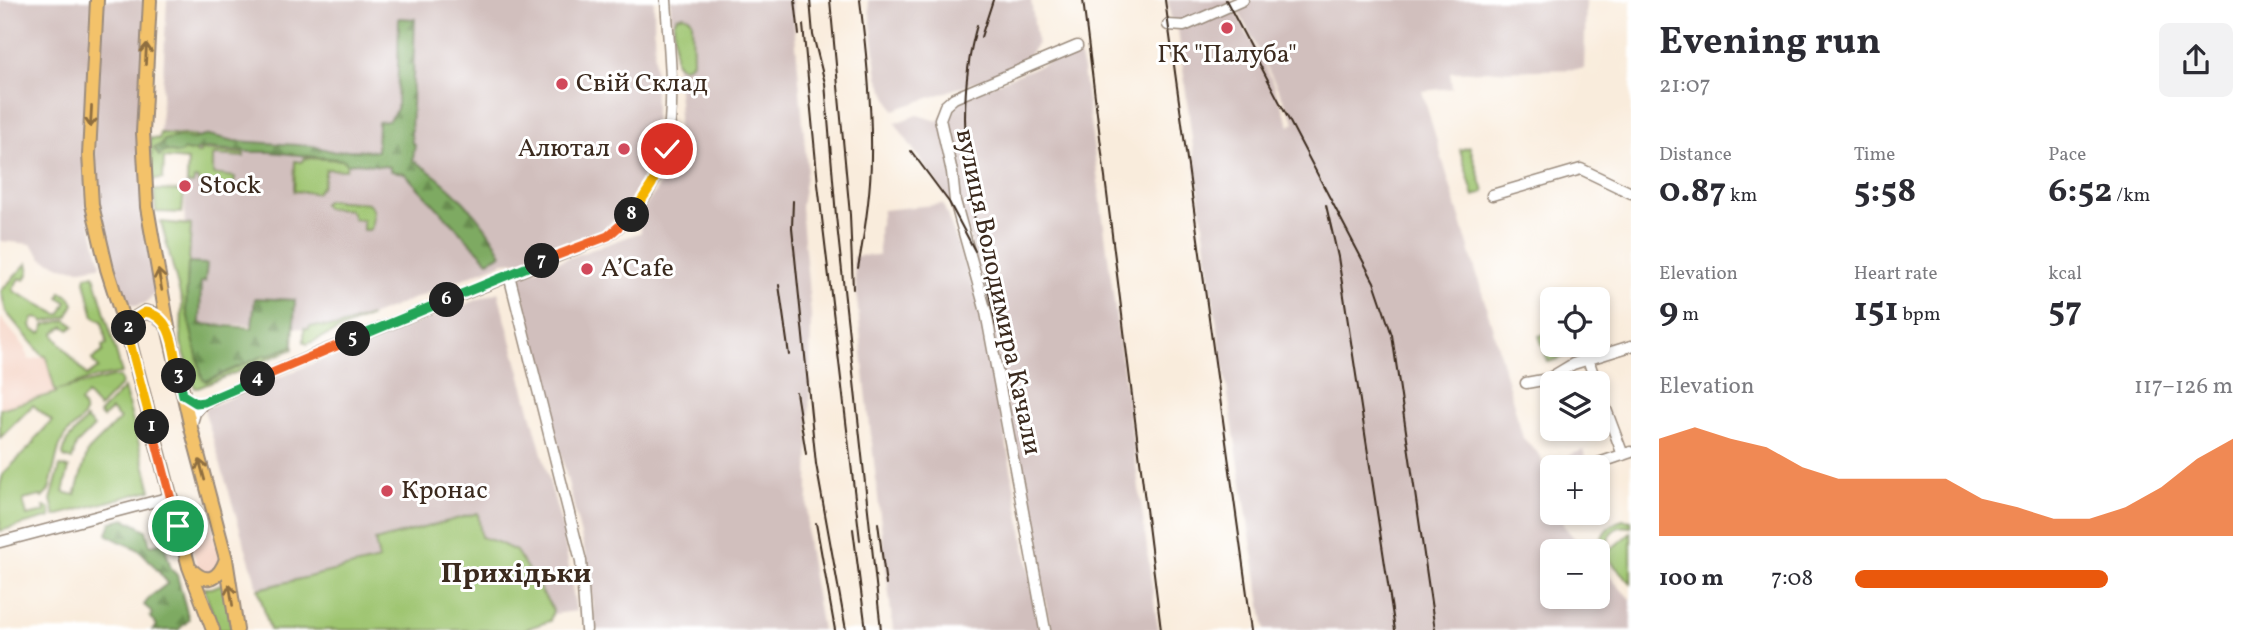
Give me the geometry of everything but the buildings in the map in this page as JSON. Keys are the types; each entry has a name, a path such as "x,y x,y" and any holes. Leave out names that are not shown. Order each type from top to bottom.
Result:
{"main road":[{"path":"97,0 89,155 92,205 107,270 128,335 189,567 213,630"},
{"path":"150,0 143,134 145,185 168,327 191,428 226,559 237,630"},
{"path":"128,335 132,320 145,312 157,315 168,327"},
{"path":"189,567 200,577 211,578 220,572 226,559"}],"street":[{"path":"183,395 196,403 204,402 608,236 622,225 636,210 652,184 667,149 671,126 666,0"},
{"path":"1168,26 1184,26 1243,0"},
{"name":"вулиця Володимира Качали","path":"1045,630 986,312 955,201 952,172 940,119 945,106 954,98 1077,46"},
{"path":"1492,195 1581,169 1631,193"},
{"path":"509,275 581,561 586,630"},
{"path":"1526,383 1548,379 1573,364 1631,346"},
{"path":"1588,359 1592,371"},
{"path":"191,428 195,413 204,402"},
{"path":"1610,414 1627,453 1610,459"},
{"path":"0,541 171,497"}],"shaded area":[{"path":"0,0 92,0 85,148 86,206 101,264 99,266 66,268 43,259 31,244 0,241"},
{"path":"102,0 148,0 144,49 157,292 146,303 136,306 120,298 97,206 94,127"},
{"path":"167,0 654,0 655,119 648,162 635,193 619,215 603,230 521,261 504,262 371,316 337,327 310,326 310,329 294,326 202,324 182,306 187,136 160,133"},
{"path":"670,0 792,0 807,168 801,207 811,315 807,541 822,630 595,630 589,569 518,276 641,232 639,216 676,153 679,102"},
{"path":"868,0 1031,0 1037,44 1022,66 894,110 878,77"},
{"path":"1168,0 1229,0 1270,76 1290,126 1295,122 1236,7 1251,0 1586,0 1584,69 1450,72 1452,88 1422,91 1523,438 1540,455 1540,525 1564,525 1575,539 1540,539 1540,609 1610,609 1610,577 1631,600 1631,630 1265,630 1211,287 1178,30 1171,20"},
{"path":"1078,50 1083,69 1158,630 1051,630 988,312 967,227 895,123 917,115 938,121 953,101"},
{"path":"943,204 983,312 1040,630 893,630 853,256 879,255 879,229 883,210"},
{"path":"498,292 563,531 576,611 496,622 477,535 258,589 204,409 323,359"},
{"path":"0,317 24,346 29,360 46,356 56,393 0,408"},
{"path":"1583,450 1585,455 1570,455"},
{"path":"206,503 221,559 218,568 208,573 197,567 182,510"}],"green space":[{"path":"683,15 692,21 693,60 684,67 675,61 674,22 677,17"},
{"path":"399,18 415,19 411,134 412,143 415,144 413,160 439,179 463,202 502,254 488,261 404,173 390,171 390,167 347,164 344,160 271,152 206,148 189,152 184,150 178,154 167,151 159,156 154,148 164,140 176,137 193,139 209,135 235,141 313,146 335,152 377,151 378,122 388,121 397,109"},
{"path":"160,133 196,136 196,153 200,153 200,150 244,154 244,157 213,155 213,174 235,177 234,184 229,187 199,186 199,179 194,179 193,184 187,184 188,160 164,158 163,179 153,180 150,138 159,139"},
{"path":"1470,147 1484,192 1474,196 1460,150"},
{"path":"305,158 344,160 347,164 346,170 326,169 323,185 316,193 294,191 295,161 302,162"},
{"path":"154,190 184,191 182,213 156,212"},
{"path":"327,200 368,203 373,209 372,227 363,230 363,220 353,219 349,210 326,208 323,204"},
{"path":"161,222 191,225 186,308 206,381 265,355 293,346 293,349 195,388 181,342 182,302"},
{"path":"27,263 29,272 25,280 19,278 13,289 15,292 57,314 61,314 67,302 59,298 61,292 70,297 74,304 67,317 43,322 33,318 33,330 40,333 43,332 44,325 67,320 74,326 69,330 64,326 54,333 55,337 87,376 98,368 92,360 103,351 102,346 107,344 102,321 94,317 85,281 86,276 94,275 122,373 93,378 59,390 113,377 120,377 122,384 99,408 87,395 80,402 83,417 61,443 48,492 42,498 23,500 27,516 45,512 44,507 49,508 51,517 0,531 0,486 3,474 52,421 33,405 0,438 0,409 57,391 46,356 43,356 6,312 1,291"},
{"path":"188,263 207,264 205,282 201,282 200,324 252,328 255,298 295,300 293,346 265,355 206,381 202,378 186,308"},
{"path":"371,316 307,344 304,342 304,328 337,327"},
{"path":"1546,357 1563,357 1548,362"},
{"path":"124,388 151,490 55,516 51,500 60,466 69,468 63,492 75,495 88,451 120,419 111,410 103,418 99,414"},
{"path":"86,419 94,427 76,445 72,460 64,457 67,441"},
{"path":"206,503 209,519 207,523 192,528 186,524 182,510"},
{"path":"478,513 481,537 516,551 553,610 550,621 523,630 270,630 258,589 379,560 375,541"},
{"path":"125,519 146,530 150,545 164,542 171,569 177,575 189,620 178,630 153,630 157,626 150,617 151,611 144,605 168,583 141,552 107,534 111,522"},
{"path":"1623,520 1631,521 1631,527 1620,527 1612,532 1608,539 1602,539 1612,525"},
{"path":"1631,532 1631,583 1610,560 1610,550"},
{"path":"224,583 232,630 218,630 204,588"}],"railway":[{"path":"795,0 799,35"},
{"path":"810,0 813,35 825,83 836,216 881,630"},
{"path":"830,0 850,215 853,289"},
{"path":"858,268 867,212 871,156 870,97 860,0"},
{"path":"981,37 993,0"},
{"path":"1083,0 1161,630"},
{"path":"1165,0 1252,630"},
{"path":"1226,0 1374,282 1392,335 1435,630"},
{"path":"803,25 818,184 860,540"},
{"path":"977,25 969,62 965,137 974,214 996,326"},
{"path":"911,151 949,202 975,251"},
{"path":"793,201 792,228 816,464 846,630"},
{"path":"1326,205 1338,257 1395,630"},
{"path":"779,285 789,355"},
{"path":"796,392 806,454"},
{"path":"816,523 835,630"},
{"path":"878,523 886,585"},
{"path":"853,529 866,630"}],"place":[{"name":"ГК \"Палуба\"","path":"1227,28"},
{"name":"Свій Склад","path":"562,84"},
{"name":"Алютал","path":"624,149"},
{"name":"Stock","path":"185,186"},
{"name":"A’Cafe","path":"587,269"},
{"name":"Кронас","path":"387,491"}],"district":[{"name":"Прихідьки","path":"516,574"}],"route":[{"path":"178,526 128,335 129,325 138,315 149,312 163,320 168,327 183,395 196,403 204,402 608,236 636,210 652,184 667,149"}]}
